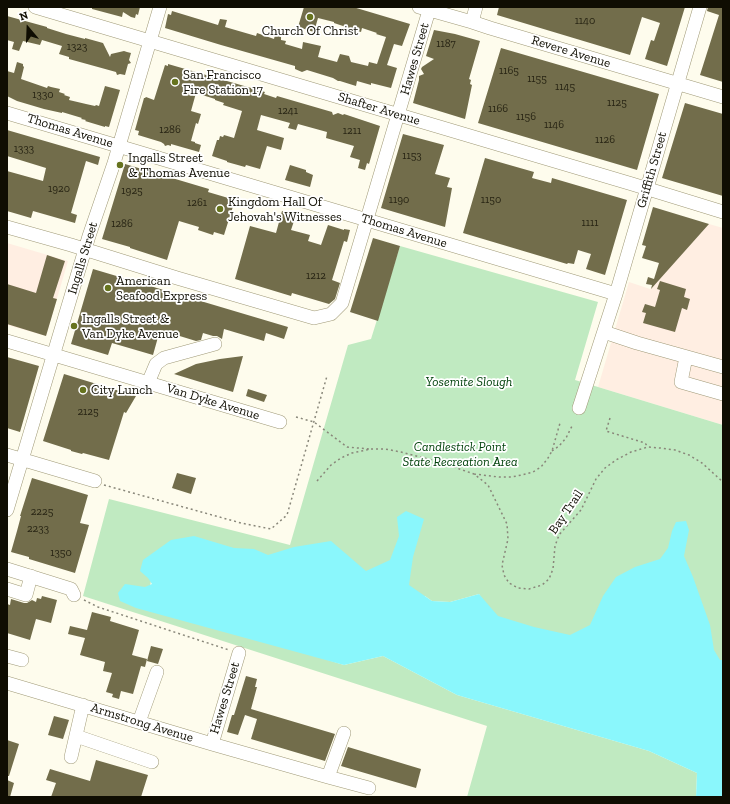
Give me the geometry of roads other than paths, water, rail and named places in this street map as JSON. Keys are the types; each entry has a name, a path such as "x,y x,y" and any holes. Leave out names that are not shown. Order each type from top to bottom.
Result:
{"street":[{"name":"Shafter Avenue","path":"35,7 723,212"},
{"name":"Ingalls Street","path":"7,510 85,250 119,146 160,7"},
{"path":"472,22 476,7"},
{"name":"Griffith Street","path":"579,408 616,294 700,7"},
{"name":"Revere Avenue","path":"426,8 723,97"},
{"name":"Hawes Street","path":"85,250 314,318 331,314 342,303 398,115 426,8"},
{"name":"Thomas Avenue","path":"7,113 616,294"},
{"path":"7,227 85,250"},
{"path":"604,332 637,343 723,367"},
{"name":"Van Dyke Avenue","path":"7,341 280,422"},
{"path":"148,383 156,364 164,358 215,344"},
{"path":"686,357 681,382 723,394"},
{"path":"7,455 96,481"},
{"path":"7,586 9,569 73,592"},
{"path":"7,589 26,595 31,576"},
{"name":"Hawes Street","path":"212,744 239,653"},
{"path":"7,656 22,660"},
{"path":"139,722 157,672"},
{"name":"Armstrong Avenue","path":"7,683 212,744 369,788"},
{"path":"71,757 83,706"},
{"path":"328,777 344,733"},
{"path":"76,736 152,762"}],"water":[{"path":"406,511 424,519 413,557 409,585 432,601 450,602 479,594 498,616 534,627 570,635 590,625 603,596 616,577 635,567 660,559 668,548 676,522 686,521 689,530 684,556 710,625 714,650 720,660 723,660 723,797 696,797 697,773 649,751 457,695 383,656 344,665 136,608 120,601 118,593 125,584 145,587 152,584 140,571 143,560 171,540 194,536 234,548 254,549 268,555 294,547 331,541 366,571 390,560 399,536 397,517"}],"place":[{"name":"Church Of Christ","path":"310,17"},
{"name":"San Francisco Fire Station 17","path":"175,82"},
{"name":"Ingalls Street & Thomas Avenue","path":"120,165"},
{"name":"Kingdom Hall Of Jehovah's Witnesses","path":"220,209"},
{"name":"American Seafood Express","path":"108,288"},
{"name":"Ingalls Street & Van Dyke Avenue","path":"74,326"},
{"name":"City Lunch","path":"83,390"}],"park label":[{"name":"Yosemite Slough","path":"469,382"},
{"name":"Candlestick Point State Recreation Area","path":"460,454"}]}
